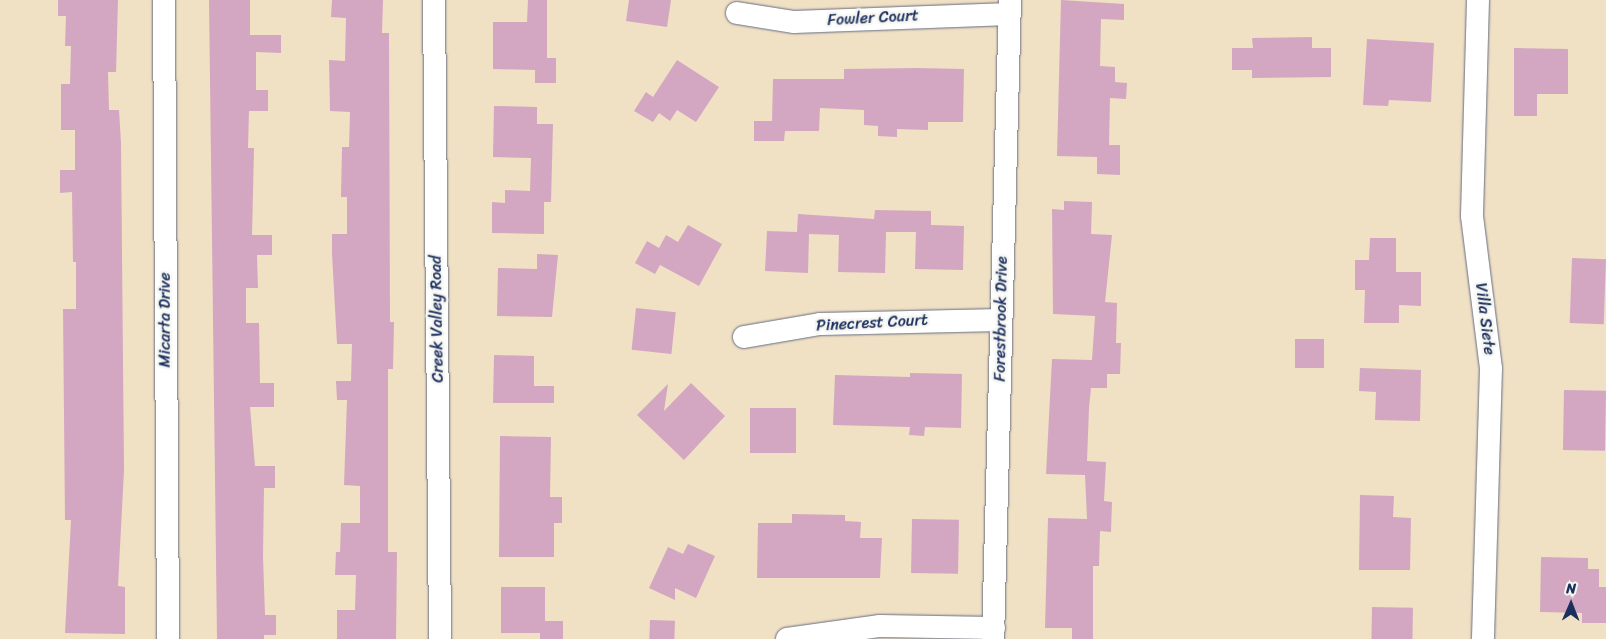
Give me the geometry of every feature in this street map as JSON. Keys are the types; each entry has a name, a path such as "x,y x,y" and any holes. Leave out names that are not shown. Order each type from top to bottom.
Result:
{"street":[{"name":"Micarta Drive","path":"164,0 168,639"},
{"name":"Creek Valley Road","path":"434,0 440,639"},
{"name":"Villa Siete","path":"1478,0 1472,216 1491,368 1483,639"},
{"name":"Fowler Court","path":"738,13 794,22 1010,7"},
{"name":"Forestbrook Drive","path":"993,633 1010,7"},
{"name":"Pinecrest Court","path":"744,337 820,324 1001,320"},
{"path":"787,639 880,626 993,633"}],"building":[{"path":"58,0 118,0 116,72 108,72 109,110 119,110 121,143 124,470 118,586 125,587 125,634 65,633 71,520 65,520 63,309 76,309 76,262 73,262 72,192 60,193 60,170 75,170 75,130 61,130 61,84 70,84 71,46 65,46 66,16 58,16"},
{"path":"209,0 250,0 250,35 281,35 281,53 256,52 256,90 268,90 268,111 249,111 248,148 254,148 252,235 272,235 272,255 257,255 258,288 246,288 246,323 259,323 260,383 274,383 274,407 250,407 255,466 275,466 275,488 264,488 263,556 265,615 276,615 276,635 264,635 264,639 217,639"},
{"path":"332,0 383,0 382,33 389,33 390,322 394,322 393,369 388,369 388,552 397,552 396,639 337,639 337,610 355,610 356,575 335,575 336,552 340,552 341,523 360,523 360,486 344,485 347,400 337,400 336,381 351,381 352,344 337,344 332,254 332,234 347,234 347,197 341,197 342,147 349,147 350,112 330,111 329,60 345,61 346,18 331,17"},
{"path":"528,0 547,0 547,58 556,58 556,83 535,83 535,70 493,69 493,22 527,22"},
{"path":"629,0 671,0 667,27 626,21"},
{"path":"1061,0 1124,4 1124,20 1101,19 1100,66 1115,67 1115,82 1127,83 1126,99 1110,98 1109,145 1120,145 1120,175 1097,174 1097,157 1057,156"},
{"path":"1312,37 1312,48 1331,48 1331,77 1252,78 1252,70 1232,70 1232,48 1253,48 1252,38"},
{"path":"1367,39 1434,43 1431,102 1389,100 1388,106 1363,105"},
{"path":"1514,48 1568,49 1568,94 1537,94 1537,116 1514,116"},
{"path":"677,60 719,87 696,122 677,110 670,121 659,113 653,122 634,111 646,92 653,97"},
{"path":"844,69 964,69 963,122 928,122 928,130 897,129 897,137 878,136 878,126 864,125 864,110 820,108 819,131 785,131 784,141 754,141 754,121 772,121 773,79 844,79"},
{"path":"494,106 537,107 537,124 553,124 551,202 544,202 544,234 492,233 492,202 505,203 505,190 530,191 531,158 493,157"},
{"path":"1064,201 1092,202 1091,234 1112,235 1105,302 1117,303 1116,343 1121,343 1120,374 1107,374 1107,388 1091,388 1089,408 1087,461 1106,462 1104,501 1112,502 1111,532 1100,531 1099,566 1093,566 1093,639 1072,639 1072,628 1045,628 1048,518 1087,519 1085,475 1046,474 1052,359 1092,360 1095,316 1053,314 1052,209 1064,210"},
{"path":"875,210 931,211 931,225 964,226 963,270 915,269 916,232 886,232 885,273 838,272 839,235 809,234 808,273 765,271 767,231 797,232 798,214 874,219"},
{"path":"688,225 722,244 699,286 660,265 655,274 635,263 647,241 659,248 666,235 678,242"},
{"path":"1370,238 1396,238 1396,272 1421,272 1421,306 1399,305 1399,323 1364,323 1365,290 1355,290 1355,260 1369,260"},
{"path":"537,254 558,255 552,317 497,316 498,268 537,269"},
{"path":"1572,258 1606,259 1604,324 1570,323"},
{"path":"636,308 676,312 671,354 632,350"},
{"path":"1295,339 1324,339 1324,368 1295,368"},
{"path":"494,355 534,356 534,386 554,386 554,403 493,403"},
{"path":"1360,368 1421,370 1420,421 1375,420 1376,392 1359,391"},
{"path":"910,373 962,374 961,428 925,427 924,436 909,435 910,427 833,425 835,375 910,377"},
{"path":"691,383 725,416 684,460 637,415 668,384 664,411"},
{"path":"1564,390 1606,391 1605,451 1563,450"},
{"path":"750,408 796,408 796,453 750,453"},
{"path":"500,436 551,437 550,497 562,497 562,523 554,523 554,557 499,557"},
{"path":"1360,495 1394,496 1393,517 1411,518 1410,570 1359,570"},
{"path":"792,514 845,515 845,521 861,522 860,538 882,538 880,578 757,578 758,523 792,523"},
{"path":"912,519 959,520 958,574 911,573"},
{"path":"688,544 715,556 696,598 675,588 675,600 649,588 668,547 683,554"},
{"path":"1541,557 1588,558 1588,569 1599,569 1599,587 1606,587 1606,623 1582,623 1582,613 1540,612"},
{"path":"501,587 545,587 545,621 563,621 563,639 540,639 540,633 501,633"},
{"path":"1372,607 1413,608 1412,639 1371,639"},
{"path":"650,620 675,621 674,639 649,639"}]}
